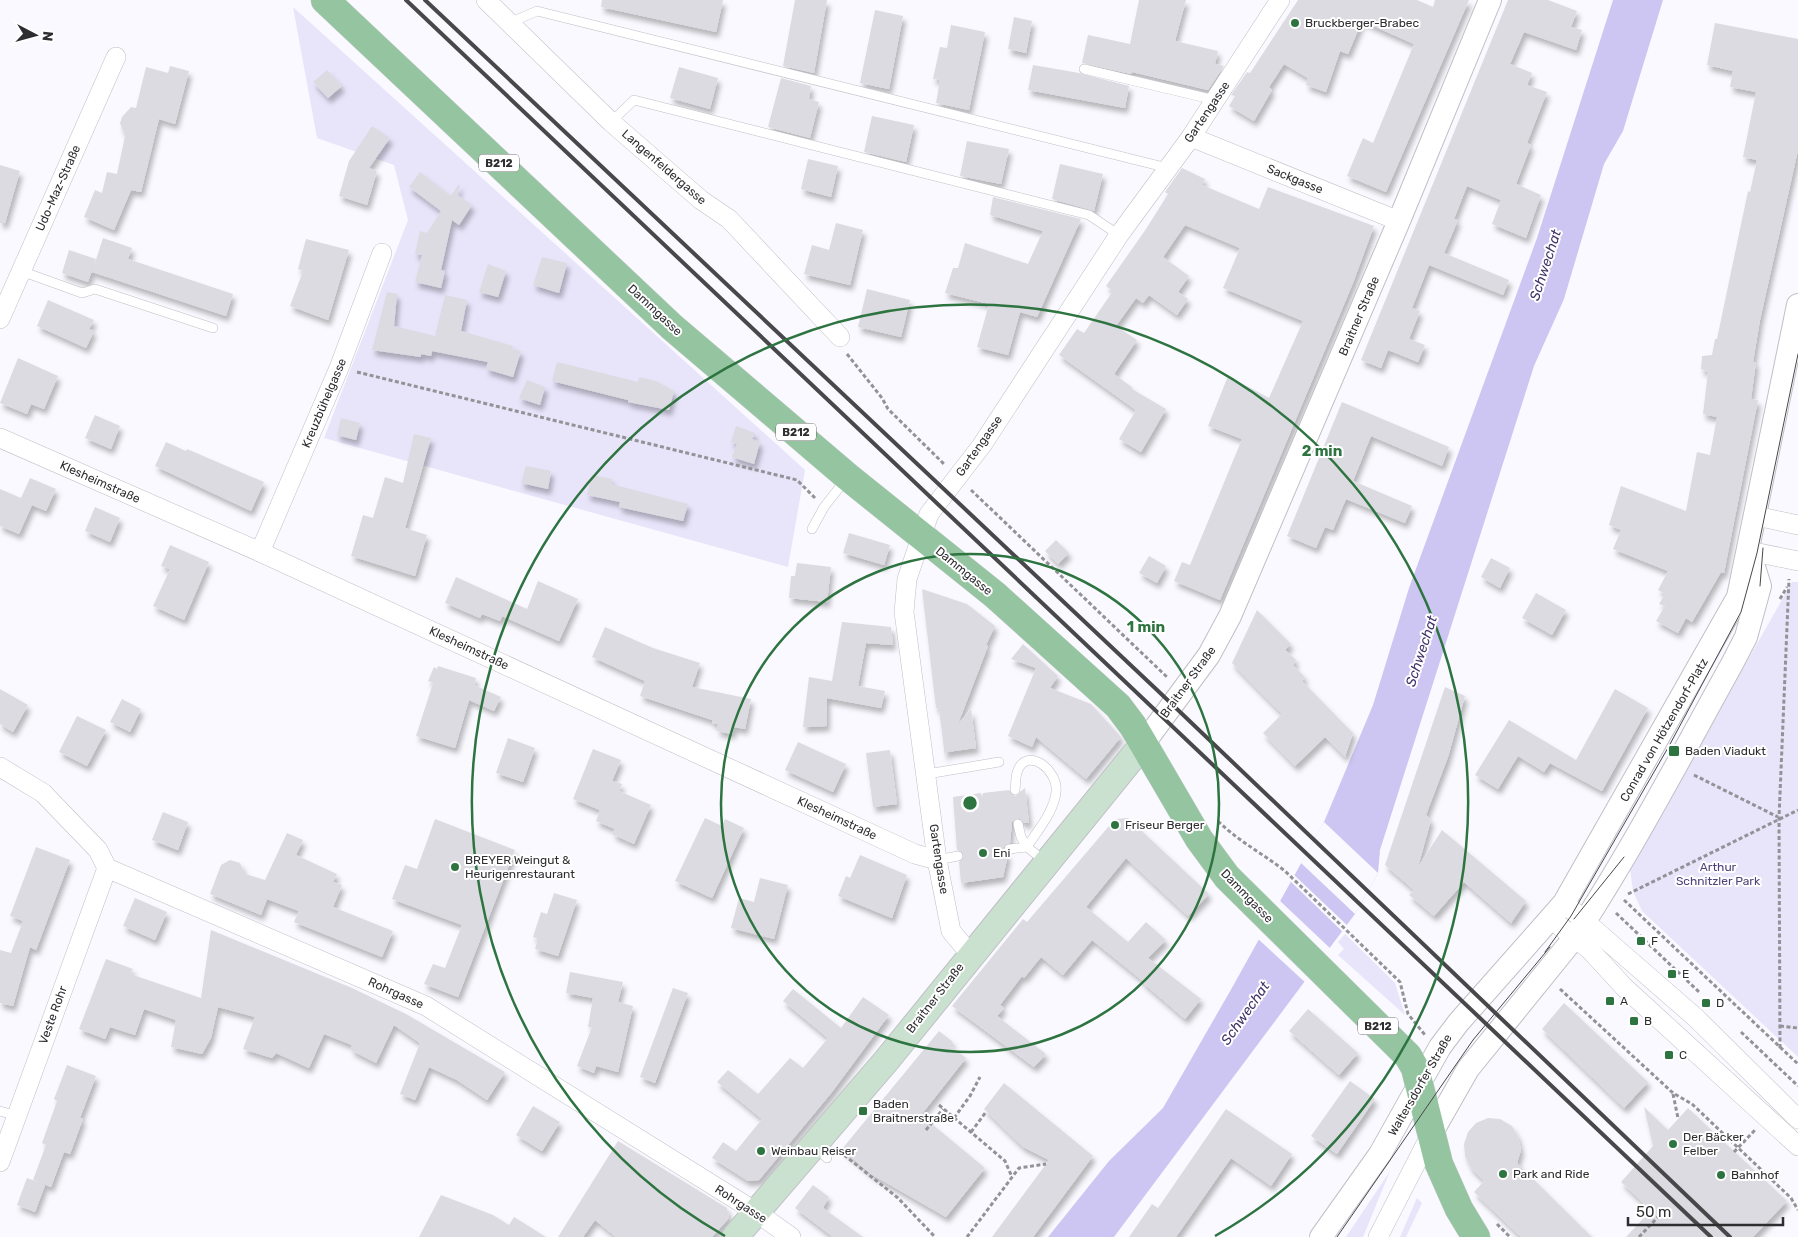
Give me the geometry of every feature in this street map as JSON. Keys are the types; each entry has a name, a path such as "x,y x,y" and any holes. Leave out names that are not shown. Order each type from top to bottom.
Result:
{"main road":[{"name":"Dammgasse","path":"325,0 672,326 848,477 995,595 1111,700 1134,726 1199,840 1227,878 1326,973 1408,1056 1415,1068 1439,1164 1459,1209 1476,1237"},
{"name":"Braitner Straße","path":"735,1237 756,1212 820,1146 970,954 1037,855 1144,743"}],"street":[{"name":"Langenfeldergasse","path":"486,0 611,122 701,200 729,219 840,337"},
{"name":"Gartengasse","path":"970,954 951,931 938,860 904,612 907,579 929,514 982,444 1119,235 1191,137 1280,0"},
{"name":"Braitner Straße","path":"1144,743 1210,654 1230,616 1399,221 1490,0"},
{"name":"Udo-Maz-Straße","path":"0,319 116,57"},
{"name":"Sackgasse","path":"1191,137 1399,221"},
{"name":"Kreuzbühelgasse","path":"260,552 339,368 382,253"},
{"name":"Conrad von Hötzendorf-Platz","path":"1558,911 1738,597 1749,552 1798,304"},
{"name":"Klesheimstraße","path":"0,438 260,552 916,854 938,860"},
{"path":"1756,516 1798,525"},
{"name":"Conrad von Hötzendorf-Platz","path":"1675,766 1746,637 1760,586 1749,552"},
{"path":"1749,552 1794,568"},
{"path":"1378,1237 1468,1069 1580,929 1624,858 1675,766"},
{"path":"0,767 42,793 98,850 107,868"},
{"name":"Veste Rohr","path":"0,1162 8,1113 107,868"},
{"name":"Rohrgasse","path":"107,868 426,1006 756,1212 791,1237"},
{"path":"1558,911 1696,1018 1798,1119"},
{"name":"Waltersdorfer Straße","path":"1321,1237 1380,1154 1440,1047 1458,1023 1558,911"},
{"path":"1580,929 1590,950 1624,987 1798,1146"}],"lane":[{"path":"509,23 537,11 1168,168"},
{"path":"1084,69 1215,100"},
{"path":"611,122 634,100 1089,215 1119,235"},
{"path":"21,271 82,294 96,289 213,328"},
{"path":"812,529 824,507 848,477"},
{"path":"1015,790 1017,772 1022,764 1029,761 1040,763 1049,768 1055,781 1056,792 1037,855"},
{"path":"927,774 999,762"},
{"path":"1018,824 1021,837 1037,855"},
{"path":"1009,849 1037,855"},
{"path":"938,860 958,856"}],"path":[{"path":"840,337 848,358 882,398 888,409 1169,678 1163,686"},
{"path":"339,368 797,480 824,507"},
{"path":"1780,1048 1779,818 1794,568"},
{"path":"1675,766 1779,818"},
{"path":"1633,891 1798,810"},
{"path":"1213,813 1235,838 1265,856 1284,871 1400,982 1408,1014 1423,1033"},
{"path":"1624,900 1798,1064"},
{"path":"1560,989 1673,1093 1692,1104 1791,1198 1798,1210"},
{"path":"1780,1026 1798,1028"},
{"path":"954,1118 970,1096 980,1076"},
{"path":"1673,1093 1678,1118"},
{"path":"939,1105 1005,1161 1012,1176"},
{"path":"926,1130 943,1109"},
{"path":"971,1132 986,1112"},
{"path":"1734,1152 1760,1125"},
{"path":"820,1146 898,1198 936,1237"},
{"path":"967,1237 1019,1168 1046,1164"},
{"path":"1639,1237 1658,1217"}],"green space":[{"path":"293,7 805,470 788,567 324,438 408,220 394,165 317,138"},
{"name":"Arthur Schnitzler Park","path":"1792,582 1798,582 1798,1057 1642,911 1633,891 1630,868"},
{"path":"1345,934 1395,983 1405,1015 1338,955 1344,949 1338,942"},
{"path":"1390,1171 1363,1237 1346,1237"},
{"path":"1417,1198 1422,1203 1406,1237 1400,1237"}],"water":[{"name":"Schwechat","path":"1613,0 1663,0 1623,131 1604,164 1564,299 1534,366 1380,850 1378,873 1355,914 1114,1237 1048,1237 1109,1161 1163,1108 1324,822 1373,705 1409,588 1537,238"}],"pier":[{"path":"1324,822 1378,873 1355,914 1301,863"},
{"path":"1292,873 1349,927 1344,933 1289,880"},
{"path":"1278,899 1332,950 1307,984 1257,938"}],"building":[{"path":"602,0 723,0 716,32 601,7"},
{"path":"795,0 827,0 814,73 783,66"},
{"path":"1139,0 1186,0 1175,41 1218,51 1215,64 1224,66 1208,90 1132,72 1131,74 1082,63 1088,35 1130,44"},
{"path":"1298,0 1417,0 1433,7 1435,0 1469,0 1386,192 1347,176 1363,138 1373,143 1414,44 1362,21 1348,54 1340,51 1326,92 1306,85 1308,78 1284,64 1269,87 1272,90 1254,121 1229,106 1235,96 1231,95 1247,72 1250,73"},
{"path":"1508,0 1548,0 1577,11 1571,27 1582,30 1576,50 1524,32 1510,64 1532,73 1527,85 1547,92 1527,143 1531,145 1516,184 1541,195 1526,238 1492,224 1501,200 1467,186 1454,219 1458,220 1444,253 1509,280 1503,295 1429,265 1412,308 1420,311 1409,339 1425,345 1418,362 1388,350 1381,368 1361,360"},
{"path":"875,10 903,16 889,89 860,83"},
{"path":"1014,17 1032,21 1026,53 1008,49"},
{"path":"1715,23 1798,39 1798,150 1760,320 1753,362 1756,362 1751,399 1758,400 1724,573 1721,572 1692,622 1686,618 1678,633 1656,621 1665,606 1659,604 1665,594 1658,590 1668,571 1613,549 1621,530 1609,525 1621,486 1686,511 1697,452 1710,455 1717,417 1703,414 1708,372 1701,369 1702,356 1712,355 1715,339 1717,339 1748,191 1750,192 1757,160 1743,157 1756,92 1730,87 1733,71 1707,65"},
{"path":"951,25 985,32 969,110 936,103 940,80 933,79 940,47 947,48"},
{"path":"1033,65 1079,73 1129,86 1125,108 1028,90"},
{"path":"170,66 189,71 175,124 159,119 141,192 131,190 114,230 84,217 95,190 102,193 107,172 117,174 125,136 120,123 122,117 131,107 136,108 146,67 168,73"},
{"path":"679,67 718,78 710,109 670,98"},
{"path":"327,70 342,86 328,98 313,82"},
{"path":"781,78 811,86 809,99 819,102 810,138 768,127"},
{"path":"872,116 914,125 906,162 864,152"},
{"path":"372,126 390,138 369,168 377,171 367,205 339,196 349,161"},
{"path":"967,141 1009,149 1001,184 960,176"},
{"path":"808,159 838,166 831,197 801,189"},
{"path":"1060,164 1103,174 1094,211 1052,199"},
{"path":"0,165 20,171 5,223 0,223"},
{"path":"1182,168 1205,179 1202,185 1259,209 1268,187 1374,226 1353,283 1220,600 1174,581 1182,562 1190,565 1242,439 1208,426 1228,376 1269,398 1303,321 1223,288 1240,248 1185,225 1163,257 1189,276 1178,292 1188,299 1177,315 1149,295 1143,303 1136,298 1116,326 1137,340 1114,374 1132,389 1166,409 1141,452 1119,439 1136,410 1059,355 1077,329 1084,333 1113,291 1106,286 1146,229 1168,194 1165,192"},
{"path":"420,172 451,196 458,185 460,185 457,195 472,205 459,225 452,220 441,270 445,271 441,288 415,282 422,255 415,254 420,231 427,233 441,211 409,187"},
{"path":"993,197 1081,219 1037,317 1020,312 1008,355 977,347 989,304 945,293 953,268 958,268 965,243 1028,264 1043,231 990,215"},
{"path":"836,223 863,230 850,285 804,274 812,245 829,250"},
{"path":"103,238 132,248 128,259 233,294 226,316 92,272"},
{"path":"306,239 349,250 328,320 290,306 303,271 298,269"},
{"path":"69,250 96,259 88,282 62,273"},
{"path":"542,257 567,263 559,293 533,285"},
{"path":"488,264 506,271 498,297 479,292"},
{"path":"867,289 910,300 901,337 858,327"},
{"path":"387,292 397,294 394,326 435,336 445,295 467,300 461,331 513,346 512,349 521,351 513,377 486,369 488,362 432,351 431,356 421,354 421,357 372,350"},
{"path":"48,300 94,320 89,329 94,331 86,348 37,326"},
{"path":"18,358 58,376 44,409 31,404 27,414 0,403"},
{"path":"557,362 638,382 639,377 656,381 674,391 669,410 628,402 628,400 552,381"},
{"path":"527,380 545,387 540,405 519,398"},
{"path":"1342,402 1449,447 1442,466 1371,436 1353,481 1412,506 1405,523 1346,499 1333,530 1325,527 1316,548 1287,536"},
{"path":"95,415 120,426 111,449 85,438"},
{"path":"341,418 360,423 356,440 337,435"},
{"path":"736,426 755,433 752,439 760,442 754,464 732,457 737,444 731,442"},
{"path":"414,434 431,438 405,528 427,535 415,576 351,556 363,515 373,518 385,477 403,483"},
{"path":"166,442 264,482 251,511 155,466"},
{"path":"526,466 551,471 548,489 521,483"},
{"path":"592,475 612,479 611,484 688,504 683,521 619,507 620,502 587,495"},
{"path":"30,478 56,489 46,511 32,505 19,534 0,526 0,489 21,498"},
{"path":"95,507 120,518 110,542 85,531"},
{"path":"849,533 890,545 884,565 843,553"},
{"path":"1056,540 1069,553 1058,564 1045,551"},
{"path":"170,545 209,562 184,620 153,606 170,569 161,566"},
{"path":"1149,556 1166,566 1157,583 1139,573"},
{"path":"1491,558 1510,568 1500,588 1481,577"},
{"path":"797,563 831,567 827,602 789,598 791,576 795,576"},
{"path":"456,577 527,609 538,581 578,599 559,641 502,616 500,621 482,614 480,618 445,603"},
{"path":"922,589 967,604 995,626 986,645 988,646 958,724 971,709 976,748 947,752 945,757 939,709 936,708"},
{"path":"1536,593 1566,610 1552,635 1522,618"},
{"path":"1257,610 1291,644 1285,650 1296,660 1293,665 1305,677 1302,681 1353,733 1345,757 1325,737 1295,766 1263,733 1282,714 1232,663"},
{"path":"842,622 891,627 893,645 866,643 858,686 885,691 881,708 827,698 827,726 803,727 809,677 832,681"},
{"path":"605,627 653,648 700,663 692,687 751,699 745,729 734,727 732,734 717,731 718,724 712,723 712,720 640,696 645,681 592,657"},
{"path":"1023,644 1058,676 1050,688 1091,704 1121,737 1086,779 1036,737 1032,747 1008,736 1036,668 1011,659"},
{"path":"438,666 476,678 474,685 501,697 494,711 469,700 455,748 416,736 433,683 428,681 434,667 437,669"},
{"path":"1445,687 1465,696 1448,757 1426,815 1431,820 1418,867 1442,830 1526,901 1511,923 1464,882 1434,916 1409,895 1414,890 1385,865"},
{"path":"0,689 28,705 13,732 0,724"},
{"path":"1615,689 1648,708 1602,791 1550,763 1544,772 1518,756 1498,789 1475,775 1509,720 1576,760"},
{"path":"122,699 141,709 130,732 110,722"},
{"path":"77,716 106,730 87,766 59,752"},
{"path":"508,738 535,748 523,782 496,773"},
{"path":"798,742 846,764 833,792 785,770"},
{"path":"593,749 621,760 612,781 622,784 619,791 651,805 634,844 612,834 615,829 596,821 600,810 573,799"},
{"path":"890,750 897,804 873,807 866,753"},
{"path":"1025,788 1029,823 1024,823 1019,818 1012,822 1010,843 1003,847 1004,852 1008,855 1003,877 961,883 959,862 964,855 957,850 953,797 981,793 982,797 983,793 1009,790 1015,796"},
{"path":"163,812 188,822 178,850 152,840"},
{"path":"705,818 722,826 725,819 744,828 712,898 675,881"},
{"path":"1128,818 1209,894 1188,916 1126,858 1086,907 1128,942 1146,922 1166,940 1148,958 1201,999 1185,1019 1143,981 1092,940 1063,975 1041,957 1024,978 1022,976 1000,1005 1004,1008 997,1016 1046,1054 1034,1067 952,1006 1023,919 1027,922 1115,819"},
{"path":"435,819 515,850 458,997 424,984 433,964 445,968 462,925 392,899 405,865 417,869"},
{"path":"287,833 303,840 296,855 337,874 333,882 342,885 333,907 393,931 382,957 294,922 299,911 267,899 261,915 210,894 221,865 230,860 240,863 245,874 265,880"},
{"path":"36,847 70,860 36,950 30,947 13,1006 0,1003 0,950 11,953 23,921 10,916"},
{"path":"860,855 907,875 892,918 838,896 846,876 850,878"},
{"path":"760,878 788,885 774,939 731,928 739,898 754,902"},
{"path":"554,893 577,900 558,956 535,949 538,939 533,937 541,912 547,914"},
{"path":"135,898 167,912 155,940 123,926"},
{"path":"211,930 352,988 406,1014 505,1072 487,1100 457,1080 429,1067 415,1100 400,1094 420,1043 394,1025 376,1063 351,1050 352,1045 324,1034 309,1068 276,1053 272,1058 243,1049 255,1017 218,1007 211,1038 202,1054 171,1047 176,1020 144,1009 135,1035 110,1027 105,1039 79,1029 106,959 133,969 130,974 201,998"},
{"path":"570,972 623,982 618,1002 633,1006 618,1072 596,1066 594,1073 577,1066 592,1027 588,1027 593,998 566,993"},
{"path":"673,988 688,993 655,1083 640,1077"},
{"path":"793,989 841,1028 863,997 889,1015 832,1092 759,1180 748,1181 712,1158 723,1142 736,1151 762,1119 717,1082 728,1070 758,1094 790,1058 803,1068 828,1038 783,1001"},
{"path":"1564,1003 1648,1082 1624,1108 1542,1029"},
{"path":"1308,1009 1358,1053 1339,1075 1289,1031"},
{"path":"939,1031 953,1042 950,1045 966,1058 921,1115 985,1168 946,1217 871,1174 842,1149"},
{"path":"67,1065 96,1076 80,1118 83,1119 70,1154 64,1152 51,1187 33,1180 46,1145 42,1143 57,1101 54,1099"},
{"path":"1350,1081 1375,1099 1337,1154 1311,1136"},
{"path":"1004,1083 1093,1156 1033,1237 992,1237 1049,1160 1023,1147 984,1109"},
{"path":"533,1106 560,1122 542,1151 516,1135"},
{"name":"Bahnhof","path":"1644,1107 1668,1130 1688,1108 1787,1201 1753,1237 1626,1237 1651,1210 1621,1182 1653,1146"},
{"path":"1226,1109 1292,1154 1271,1186 1231,1158 1176,1237 1129,1237 1152,1204 1158,1208"},
{"name":"Park and Ride","path":"1488,1118 1500,1119 1512,1126 1518,1137 1521,1150 1517,1163 1592,1237 1521,1237 1474,1192 1484,1181 1471,1168 1465,1156 1464,1144 1468,1132 1476,1123"},
{"path":"618,1141 727,1208 729,1218 712,1237 616,1237 595,1220 583,1237 558,1237"},
{"path":"27,1178 45,1185 35,1212 17,1205"},
{"path":"813,1185 829,1197 823,1208 863,1237 833,1237 795,1208"},
{"path":"441,1195 493,1215 509,1225 514,1217 546,1237 419,1237"}],"tram line":[{"path":"1545,952 1571,916 1669,746 1741,612 1757,553 1798,354"},
{"path":"1760,586 1763,548"},
{"path":"1574,919 1624,857"},
{"path":"1337,1237 1473,1040 1550,947"}],"railway":[{"path":"406,0 1711,1237"},
{"path":"425,0 1156,689 1730,1237"}],"place":[{"name":"Bruckberger-Brabec","path":"1295,23"},
{"name":"Baden Viadukt","path":"1674,751"},
{"name":"Friseur Berger","path":"1115,825"},
{"name":"Eni","path":"983,853"},
{"name":"BREYER Weingut & Heurigenrestaurant","path":"455,867"},
{"name":"F","path":"1641,941"},
{"name":"E","path":"1672,974"},
{"name":"A","path":"1610,1001"},
{"name":"D","path":"1706,1003"},
{"name":"B","path":"1634,1021"},
{"name":"C","path":"1669,1055"},
{"name":"Baden Braitnerstraße","path":"863,1111"},
{"name":"Der Bäcker Felber","path":"1673,1144"},
{"name":"Weinbau Reiser","path":"761,1151"},
{"name":"Park and Ride","path":"1503,1174"},
{"name":"Bahnhof","path":"1721,1175"}]}
